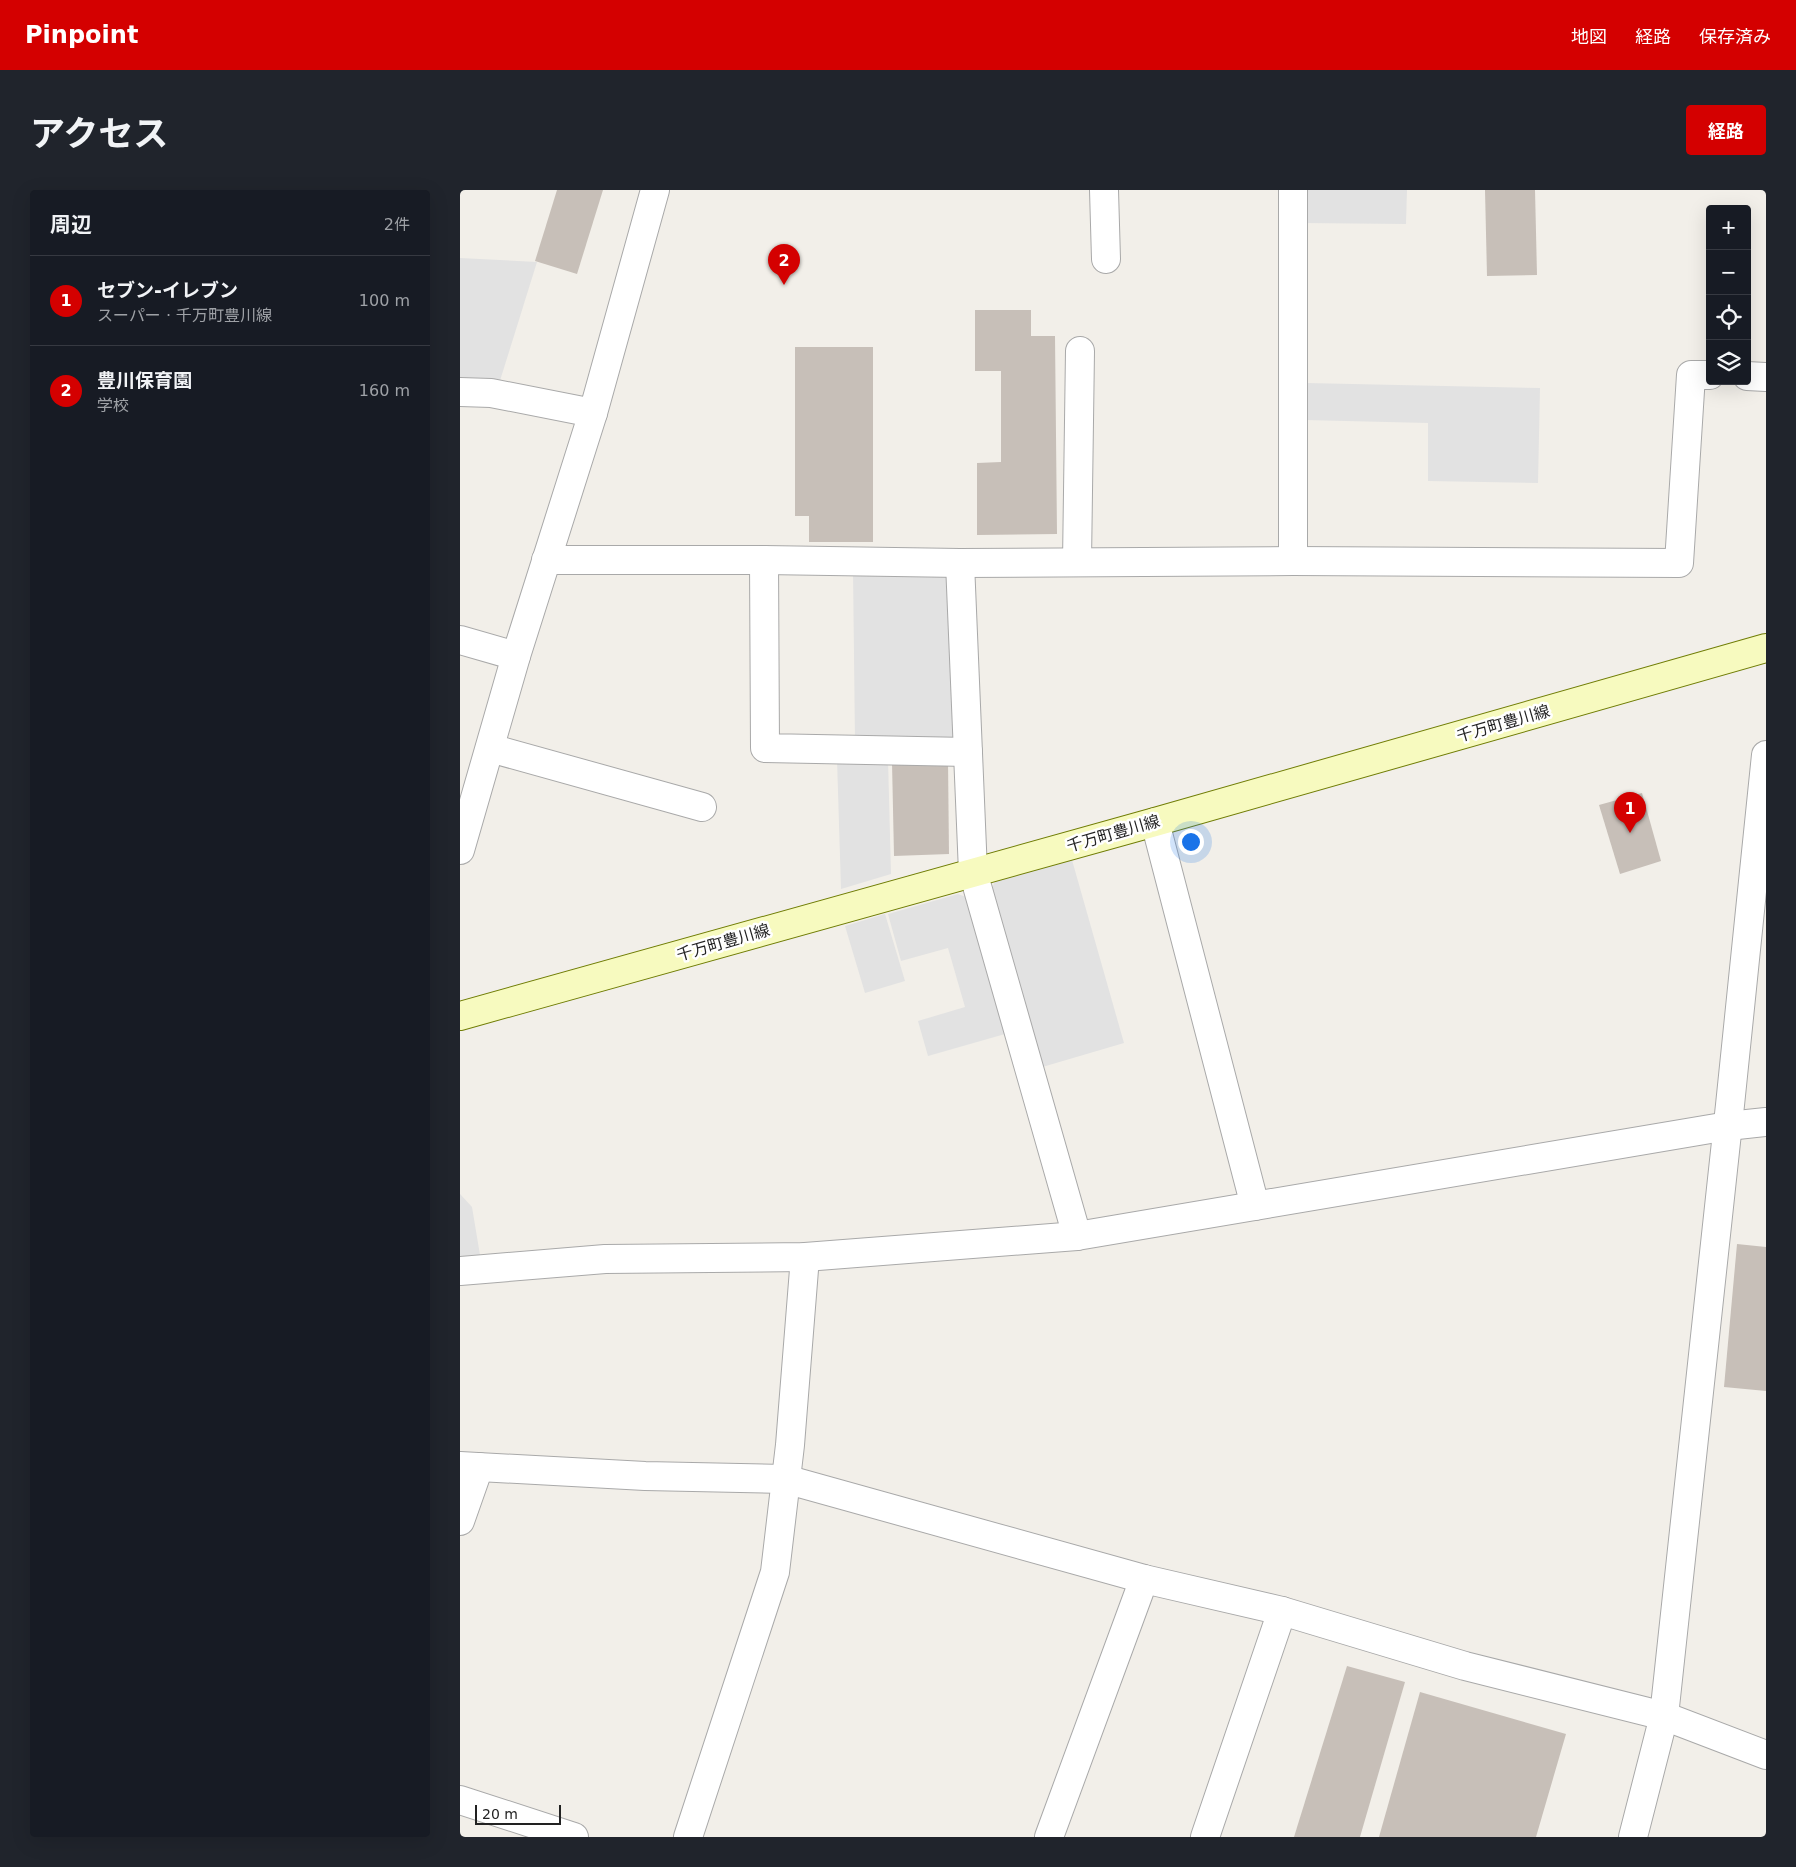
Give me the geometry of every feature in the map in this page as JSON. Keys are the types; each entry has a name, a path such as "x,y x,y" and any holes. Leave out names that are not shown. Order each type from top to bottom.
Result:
{"main road":[{"name":"千万町豊川線","path":"460,1016 1155,822 1766,648"}],"street":[{"path":"460,850 516,656 593,413 655,190"},
{"path":"1104,190 1106,259"},
{"path":"1293,190 1293,561"},
{"path":"1078,562 1080,351"},
{"path":"546,560 764,560 960,563 1293,561 1679,563 1691,375 1706,375"},
{"path":"1751,376 1766,377"},
{"path":"460,392 490,393 593,413"},
{"path":"764,560 765,748 968,752"},
{"path":"960,563 973,872 1077,1236"},
{"path":"460,640 516,656"},
{"path":"490,748 702,807"},
{"path":"1633,1837 1664,1716 1766,755"},
{"path":"1155,822 1255,1206"},
{"path":"460,1271 605,1259 805,1257 1077,1236 1728,1126 1766,1122"},
{"path":"688,1837 774,1572 790,1445 805,1257"},
{"path":"460,1521 470,1466 645,1476 785,1479 1144,1579 1282,1611 1465,1666 1664,1716 1766,1755"},
{"path":"1049,1837 1144,1579"},
{"path":"1205,1837 1282,1611"},
{"path":"460,1800 574,1837"}],"shaded area":[{"path":"1301,190 1407,190 1406,224 1301,223"},
{"path":"460,258 537,262 498,387 460,385"},
{"path":"1306,383 1540,388 1538,483 1428,481 1428,423 1305,420"},
{"path":"853,570 941,571 949,581 953,737 941,743 855,743"},
{"path":"837,759 888,759 891,874 841,889"},
{"path":"1072,860 1124,1043 1039,1068 989,895 995,881"},
{"path":"958,894 969,898 1005,1034 928,1056 918,1021 965,1007 948,948 901,961 888,914"},
{"path":"885,914 905,981 865,993 845,926"},
{"path":"460,1194 472,1207 481,1261 460,1262"}],"building":[{"path":"557,190 603,190 577,274 535,261"},
{"path":"1485,190 1535,190 1537,275 1487,276"},
{"path":"975,310 1031,310 1031,336 1055,336 1057,534 977,535 977,463 1001,462 1001,371 975,371"},
{"path":"795,347 873,347 873,542 809,542 809,516 795,516"},
{"path":"948,760 949,854 894,856 892,762"},
{"path":"1642,793 1661,861 1620,874 1599,805"},
{"path":"1737,1244 1766,1247 1766,1391 1724,1387"},
{"path":"1347,1666 1405,1682 1360,1837 1294,1837"},
{"path":"1420,1692 1566,1734 1536,1837 1379,1837"}],"place":[{"name":"豊川保育園","path":"784,285"},
{"name":"セブン-イレブン","path":"1630,833"}]}
